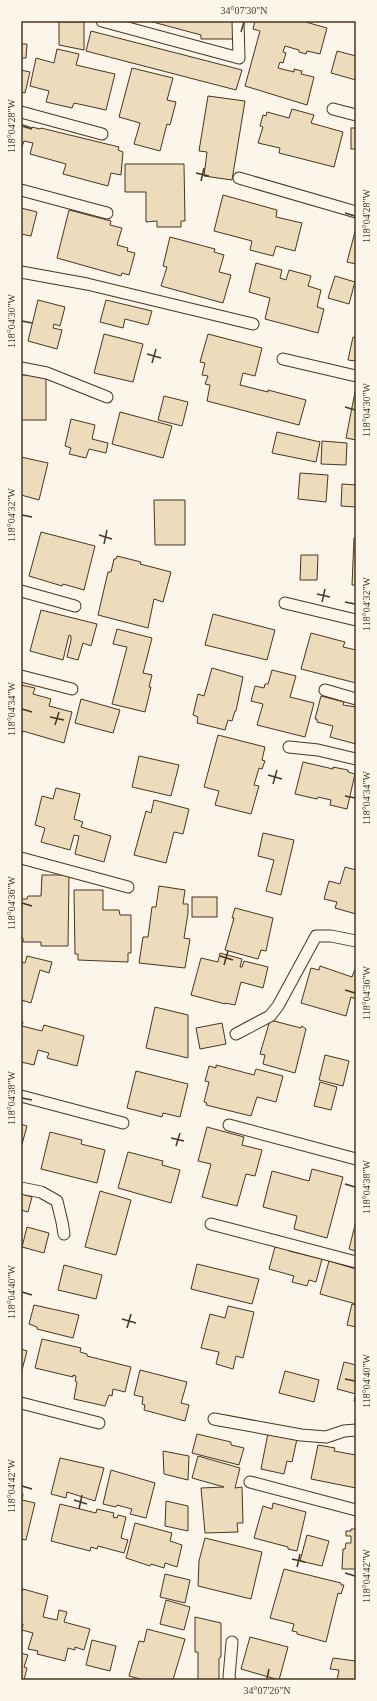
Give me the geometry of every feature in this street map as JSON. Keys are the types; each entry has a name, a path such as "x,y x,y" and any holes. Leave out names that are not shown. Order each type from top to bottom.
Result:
{"lane":[{"path":"102,21 239,58 238,21"},
{"path":"333,109 356,115"},
{"path":"21,112 102,134"},
{"path":"239,178 356,212"},
{"path":"21,190 108,213"},
{"path":"21,272 87,284 253,324"},
{"path":"283,359 356,376"},
{"path":"21,368 46,373 107,397"},
{"path":"21,590 75,606"},
{"path":"285,603 356,620"},
{"path":"21,676 72,689"},
{"path":"325,690 356,698"},
{"path":"289,747 318,750 356,759"},
{"path":"21,858 128,887"},
{"path":"236,1034 270,1016 278,1006 316,936 330,936 356,941"},
{"path":"21,1096 123,1123"},
{"path":"229,1125 356,1159"},
{"path":"21,1188 41,1192 57,1201 64,1234"},
{"path":"211,1224 356,1262"},
{"path":"21,1403 99,1423"},
{"path":"214,1419 307,1436 326,1437 344,1430 356,1430"},
{"path":"250,1482 356,1510"},
{"path":"230,1680 232,1642"}],"building":[{"path":"149,21 233,21 233,39 201,39 201,35"},
{"path":"255,21 302,21 327,28 320,54 307,51 306,54 299,52 299,50 285,46 283,52 286,53 283,63 280,62 278,68 294,72 294,69 302,71 301,74 314,77 307,105 245,86 260,31 253,29"},
{"path":"59,22 84,22 84,50 59,45"},
{"path":"91,31 242,70 236,90 86,51"},
{"path":"21,44 27,44 26,58 21,58"},
{"path":"57,49 79,54 76,65 115,74 106,110 74,103 72,108 46,102 49,91 30,86 36,58 54,63"},
{"path":"337,51 356,56 356,80 331,73"},
{"path":"132,68 173,78 167,100 176,102 170,125 167,124 160,151 134,144 140,123 119,117"},
{"path":"21,70 30,72 25,93 21,92"},
{"path":"208,96 245,101 232,180 204,176 207,152 199,151"},
{"path":"292,109 314,115 311,123 343,132 334,167 279,153 280,148 258,143 263,127 260,126 263,115 266,116 267,112 289,118"},
{"path":"21,124 32,128 41,128 119,147 118,150 123,152 121,175 111,173 108,186 63,174 66,164 30,154 33,143 24,141 21,150"},
{"path":"351,128 356,128 356,149 351,149"},
{"path":"125,164 184,164 185,221 181,221 181,227 157,227 157,221 146,222 146,192 125,192"},
{"path":"223,195 277,210 276,217 302,223 295,251 276,246 273,256 250,250 252,241 214,231"},
{"path":"21,208 37,212 31,236 21,234"},
{"path":"69,210 111,221 110,225 122,228 117,245 128,248 127,251 135,253 129,275 122,273 121,276 57,258"},
{"path":"356,228 356,264 347,262"},
{"path":"170,237 215,249 214,252 224,255 219,272 231,275 223,303 161,286 167,267 163,266"},
{"path":"256,263 282,270 280,278 286,280 289,270 311,276 308,286 321,290 317,307 324,309 318,333 265,319 270,298 249,292"},
{"path":"335,276 355,282 349,304 328,298"},
{"path":"38,300 65,307 60,326 54,324 53,328 62,330 57,349 28,341"},
{"path":"106,300 152,311 148,325 125,319 123,328 100,322"},
{"path":"104,334 143,344 133,382 94,373"},
{"path":"208,334 262,348 255,376 243,373 240,385 268,392 268,390 306,400 299,425 207,401 210,385 205,384 208,376 202,375 205,363 200,362"},
{"path":"353,337 356,338 356,361 348,360"},
{"path":"21,375 46,375 46,420 21,420"},
{"path":"356,392 356,440 346,438"},
{"path":"164,396 188,402 182,426 158,420"},
{"path":"120,412 172,426 163,458 112,444"},
{"path":"71,419 95,425 92,439 108,443 106,453 89,449 86,458 69,454 71,448 65,446"},
{"path":"277,432 320,442 316,462 272,453"},
{"path":"322,441 347,443 346,465 321,464"},
{"path":"21,457 48,463 39,500 21,495"},
{"path":"300,473 328,475 326,502 298,499"},
{"path":"342,484 356,485 356,507 341,506"},
{"path":"154,500 185,500 185,545 155,545"},
{"path":"41,532 95,546 84,590 63,584 62,586 29,576"},
{"path":"354,538 356,538 356,585 352,585"},
{"path":"301,555 318,555 317,580 300,580"},
{"path":"117,556 171,572 163,602 154,599 148,628 98,615 108,572 111,572 114,559 116,559"},
{"path":"41,610 97,624 91,646 83,643 78,660 67,657 71,640 71,636 69,635 63,660 30,651"},
{"path":"213,614 275,630 267,660 205,645"},
{"path":"117,629 152,638 143,673 152,675 149,687 151,687 145,712 112,704 127,647 113,644"},
{"path":"311,633 345,642 343,647 356,650 356,683 301,669"},
{"path":"212,668 243,677 236,711 232,721 228,720 225,730 197,723 198,717 193,715 198,694 204,696"},
{"path":"272,670 296,676 290,697 314,703 305,737 257,725 263,704 251,701 255,686 264,688 265,684 268,684"},
{"path":"21,685 35,688 33,694 51,699 49,706 72,712 64,743 23,731 21,738"},
{"path":"321,696 344,702 343,705 356,707 356,744 330,737 333,726 317,722 317,719 315,719"},
{"path":"81,699 120,710 113,733 75,723"},
{"path":"218,735 265,747 262,760 265,761 262,769 259,768 254,785 259,786 251,814 215,805 219,791 204,787"},
{"path":"139,756 179,765 171,796 132,787"},
{"path":"303,762 333,769 333,767 348,770 348,772 355,774 347,809 330,805 331,800 318,797 317,799 295,794"},
{"path":"56,788 80,794 74,819 83,822 81,827 111,836 104,862 75,854 79,836 74,835 70,850 41,842 45,828 35,825 42,796 53,799"},
{"path":"154,800 189,809 183,834 174,832 166,863 134,855 146,811 151,813"},
{"path":"263,833 294,840 281,895 266,891 274,860 258,856"},
{"path":"345,867 356,870 356,914 335,908 337,902 324,899 329,881 340,884"},
{"path":"42,875 69,875 68,946 41,946 41,942 23,942 23,938 21,938 21,899 27,899 28,896 41,896"},
{"path":"159,886 185,890 183,904 188,904 188,913 184,938 190,939 185,968 139,963 143,937 148,937 152,907 156,907"},
{"path":"74,890 103,890 103,910 119,910 120,915 131,915 131,953 128,953 128,962 78,960 78,954 75,954"},
{"path":"192,897 217,897 217,917 192,917"},
{"path":"235,908 273,918 266,951 261,950 258,959 225,950 234,918 232,918"},
{"path":"220,953 242,959 240,967 242,967 244,961 268,967 263,988 241,982 235,1005 225,1004 191,995 201,958 218,962"},
{"path":"27,956 52,962 49,973 40,970 31,1003 21,1000 21,962 25,963"},
{"path":"320,966 352,977 356,969 356,999 351,997 346,1016 301,1003 311,968 319,970"},
{"path":"155,1007 188,1015 188,1058 146,1048"},
{"path":"270,1020 301,1028 302,1026 306,1029 295,1073 263,1064 265,1055 260,1054"},
{"path":"21,1022 23,1022 22,1026 42,1031 44,1025 84,1036 77,1066 47,1058 49,1053 38,1050 34,1065 21,1062"},
{"path":"222,1023 226,1044 200,1049 196,1028"},
{"path":"325,1055 349,1061 343,1086 319,1080"},
{"path":"216,1065 254,1075 256,1069 283,1076 276,1102 257,1097 251,1116 206,1105 207,1103 204,1102 209,1082 205,1081 209,1066 216,1068"},
{"path":"136,1071 188,1084 180,1117 163,1113 162,1117 127,1108"},
{"path":"320,1082 337,1087 331,1110 314,1106"},
{"path":"21,1124 27,1126 21,1148"},
{"path":"207,1127 244,1137 242,1145 262,1150 255,1176 246,1174 237,1206 202,1197 211,1164 198,1161"},
{"path":"50,1132 82,1140 81,1144 105,1150 97,1183 41,1169"},
{"path":"128,1152 163,1161 162,1165 180,1170 171,1203 118,1188"},
{"path":"312,1169 343,1177 327,1238 294,1229 297,1216 263,1207 272,1171 309,1181"},
{"path":"100,1191 131,1200 116,1255 85,1247"},
{"path":"21,1194 32,1197 28,1212 21,1210"},
{"path":"356,1221 356,1251 349,1249"},
{"path":"27,1227 49,1233 44,1253 22,1247"},
{"path":"275,1247 290,1248 289,1251 322,1259 316,1282 309,1280 307,1286 292,1282 294,1276 269,1269"},
{"path":"329,1261 356,1269 356,1304 320,1294"},
{"path":"197,1264 259,1279 252,1304 191,1289"},
{"path":"64,1265 102,1275 96,1299 58,1290"},
{"path":"352,1304 356,1305 356,1327 347,1325"},
{"path":"34,1305 79,1315 73,1338 37,1329 37,1327 29,1324"},
{"path":"228,1306 254,1312 243,1358 236,1356 233,1369 216,1364 219,1352 201,1348 210,1314 225,1318"},
{"path":"42,1339 81,1348 80,1352 87,1354 87,1356 131,1367 125,1392 113,1389 112,1396 109,1395 105,1406 74,1399 77,1382 75,1381 76,1376 73,1375 73,1377 35,1368"},
{"path":"21,1349 27,1351 21,1374"},
{"path":"344,1362 356,1365 356,1394 337,1389"},
{"path":"140,1370 187,1382 181,1403 189,1405 185,1421 144,1410 145,1405 142,1404 143,1397 134,1395"},
{"path":"285,1371 319,1380 314,1402 279,1393"},
{"path":"268,1433 297,1439 292,1462 287,1461 284,1474 261,1469"},
{"path":"197,1434 231,1442 231,1445 244,1448 239,1465 192,1453"},
{"path":"318,1445 335,1448 334,1451 356,1455 356,1488 311,1479"},
{"path":"163,1451 189,1456 188,1480 164,1474"},
{"path":"198,1456 240,1468 235,1488 242,1487 243,1523 237,1523 238,1532 205,1533 201,1488 224,1487 192,1478"},
{"path":"60,1458 104,1468 95,1501 67,1492 66,1498 51,1494"},
{"path":"111,1470 155,1483 146,1518 130,1514 132,1509 117,1505 116,1507 103,1504"},
{"path":"21,1494 23,1494 22,1500 35,1503 26,1540 21,1539"},
{"path":"166,1501 188,1506 188,1531 165,1526"},
{"path":"273,1503 306,1512 297,1551 288,1549 288,1547 254,1538 263,1506 272,1509"},
{"path":"60,1504 96,1513 97,1509 114,1513 113,1517 117,1518 118,1515 126,1517 121,1538 128,1540 124,1553 98,1546 97,1549 91,1547 90,1551 51,1541"},
{"path":"135,1523 172,1533 170,1541 182,1545 177,1567 165,1563 164,1568 151,1564 150,1566 126,1558"},
{"path":"351,1529 356,1529 356,1569 342,1569 343,1549 345,1549 346,1543 351,1543 351,1536 346,1536 346,1531 351,1531"},
{"path":"307,1535 329,1541 322,1566 300,1561"},
{"path":"205,1538 262,1552 251,1599 198,1586 199,1561"},
{"path":"284,1569 344,1585 341,1594 338,1593 326,1642 297,1634 297,1632 292,1631 294,1624 270,1618"},
{"path":"165,1574 190,1580 185,1603 160,1597"},
{"path":"23,1589 48,1596 43,1617 57,1620 59,1610 67,1612 64,1622 90,1629 84,1650 75,1647 75,1650 68,1648 65,1661 37,1654 38,1651 28,1649 33,1633 22,1630 21,1595"},
{"path":"166,1600 190,1607 184,1630 160,1624"},
{"path":"195,1617 221,1623 219,1680 198,1680 198,1652 195,1652"},
{"path":"147,1629 185,1639 173,1680 144,1680 129,1676 139,1641 144,1642"},
{"path":"250,1637 288,1647 279,1680 241,1669"},
{"path":"92,1640 116,1646 110,1671 86,1665"},
{"path":"21,1653 28,1655 24,1667 27,1668 24,1680 21,1680"},
{"path":"333,1658 356,1661 356,1680 337,1680 339,1670 330,1669"}]}
